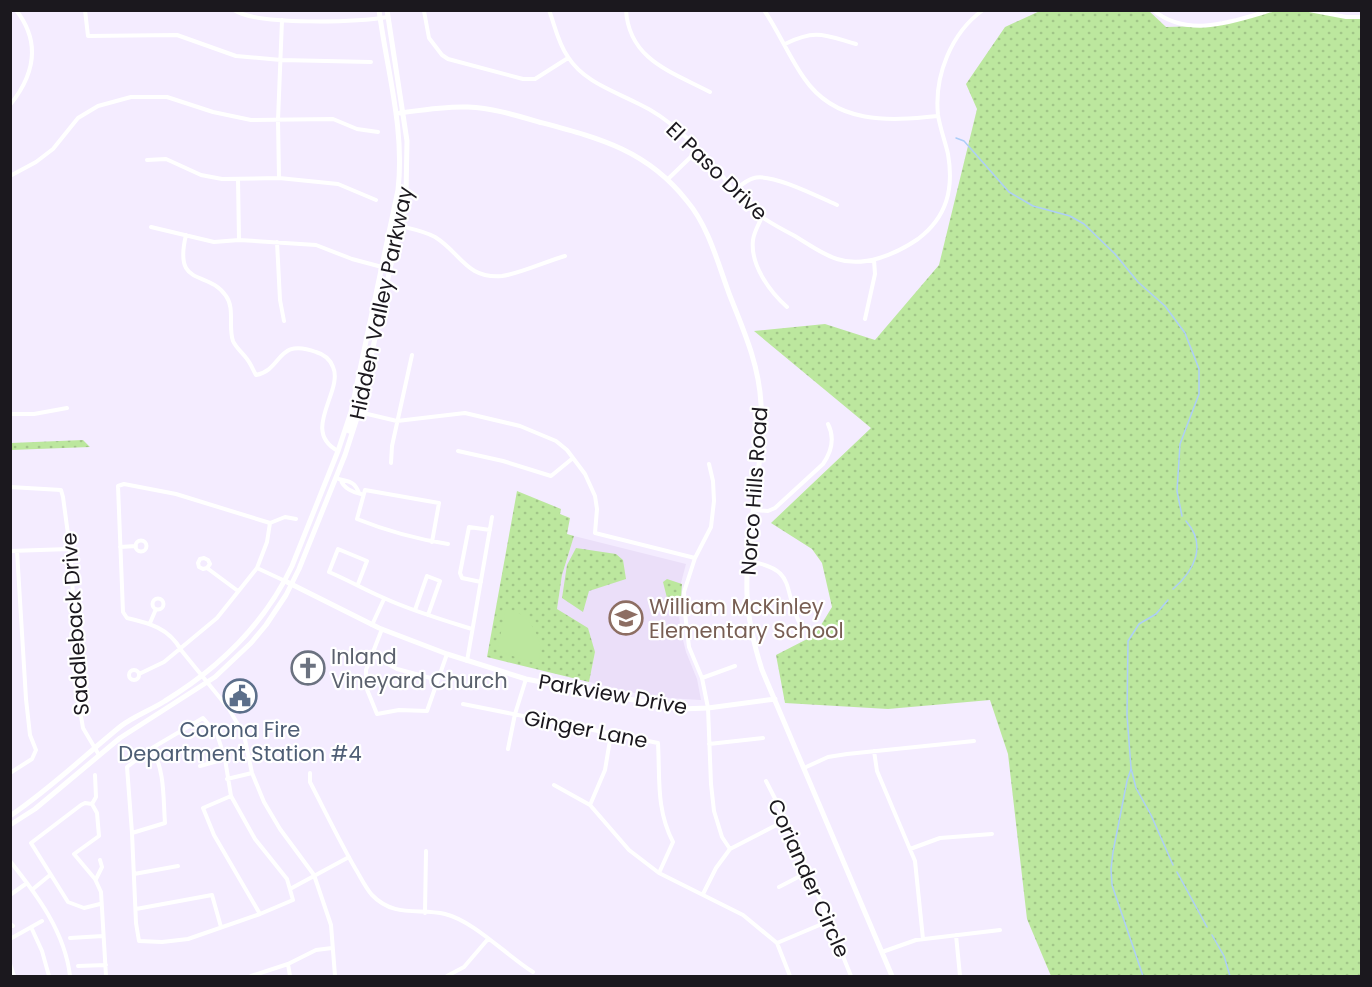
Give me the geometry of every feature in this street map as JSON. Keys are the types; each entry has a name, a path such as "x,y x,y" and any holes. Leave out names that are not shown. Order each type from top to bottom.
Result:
{"main road":[{"name":"Hidden Valley Parkway","path":"97,752 123,725 165,701 203,675 245,637 285,581 338,451 360,376 396,206 400,174 397,114 379,10"},
{"name":"Hidden Valley Parkway","path":"97,752 208,682 251,643 278,608 292,584 338,479 359,412 400,226 408,177 404,113 388,14"},
{"name":"Norco Hills Road","path":"397,114 458,107 498,111 597,137 635,154 668,179 700,220 754,360 760,387 762,426 747,593 753,640 762,670 892,976"},
{"path":"341,443 347,438 354,417 359,412 357,405 362,382 360,376"},
{"path":"322,493 332,478 338,479"},
{"name":"Parkview Drive","path":"285,581 372,625 447,654 526,679 680,709 708,708 775,699"},
{"path":"10,816 97,752"},
{"path":"10,825 56,792 97,752"}],"street":[{"path":"10,105 20,92 32,64 30,37 26,23 16,10"},
{"path":"85,10 88,36 177,35 236,56 281,60 371,62"},
{"path":"234,10 240,15 282,20 359,20 380,18 388,14"},
{"name":"El Paso Drive","path":"549,10 560,44 568,58 598,85 662,117 699,149 752,211 819,251 839,260 851,262 874,260 918,239 931,228 947,202 951,187 950,172 938,116 939,85 951,47 959,34 983,10"},
{"path":"626,10 628,27 641,52 655,63 710,92"},
{"path":"764,10 806,81 816,93 831,104 861,117 880,120 938,116"},
{"path":"1154,10 1160,16 1175,22 1202,26 1220,25 1272,10"},
{"path":"1309,10 1346,17 1362,17"},
{"path":"424,11 429,38 435,48 448,59 523,79 535,79 568,58"},
{"path":"279,178 278,120 282,20"},
{"path":"785,44 808,34 856,44"},
{"path":"10,176 36,162 52,149 78,118 98,106 130,97 167,97 250,120 333,119 357,129 378,132"},
{"path":"668,179 699,149"},
{"path":"147,160 166,159 201,175 222,179 279,178 338,184 376,200"},
{"path":"734,191 751,179 760,177 800,188 837,205"},
{"path":"238,179 239,240"},
{"path":"762,217 754,235 754,255 771,290 787,308"},
{"path":"400,226 425,232 437,238 469,268 484,275 503,276 565,256"},
{"path":"151,227 214,242 239,240 316,244 364,263 382,267"},
{"path":"186,235 182,256 185,266 194,277 220,289 227,297 230,304 233,340 256,375 265,374 280,355 291,349 307,349 322,354 333,366 334,384 322,427 326,442 338,451"},
{"path":"277,242 280,300 284,321"},
{"path":"865,319 875,274 874,260"},
{"path":"391,463 392,446 412,356"},
{"path":"10,414 34,414 67,408"},
{"path":"359,412 397,421 465,412 504,421 538,433 556,441 585,474 595,496 597,509 595,533 695,558"},
{"path":"753,510 768,511 775,508 823,464 829,455 832,443 828,424"},
{"path":"458,451 503,461 551,476 573,458"},
{"path":"709,464 714,501 711,527 695,558 684,592 685,614 689,647 702,678 708,708 714,811 722,837 730,849"},
{"path":"338,479 344,479 362,494"},
{"path":"338,479 354,493 362,494"},
{"path":"296,519 285,517 270,524 176,494 124,484 118,486 123,612 127,618 150,623 175,639 181,650 229,708 244,735 252,773 264,802 280,829 314,875 331,925 335,976"},
{"path":"351,490 354,486"},
{"name":"Saddleback Drive","path":"10,487 60,490 63,497 70,549 81,716 84,728 97,752"},
{"path":"432,542 439,503 365,490 362,494 357,519 395,534 432,542 448,544"},
{"path":"468,661 492,518"},
{"path":"139,674 164,662 181,650 217,618 257,568 267,542 270,524"},
{"path":"481,582 462,578 460,573 470,527 490,530"},
{"path":"120,547 136,546"},
{"path":"10,551 70,549"},
{"path":"358,584 367,561 338,549 329,572 358,584 384,599 472,629"},
{"path":"10,773 32,759 36,750 30,735 26,699 17,551"},
{"path":"749,561 771,566 782,575 792,608 799,622"},
{"path":"207,568 238,591"},
{"name":"Parkview Drive","path":"257,568 285,581"},
{"path":"415,610 428,576 441,581 428,615"},
{"path":"372,625 384,599"},
{"path":"685,614 722,606"},
{"path":"150,623 156,609"},
{"path":"382,629 366,670 366,680 374,712 380,715 399,710 427,711 447,654"},
{"path":"372,655 397,669 438,680"},
{"path":"702,678 735,666"},
{"path":"508,749 514,714 526,679"},
{"name":"Ginger Lane","path":"463,704 658,743 660,804 673,842 659,873"},
{"path":"203,718 217,734 225,759 231,796 255,839 287,879 293,900 188,939 162,942 139,941 127,767 152,748 203,718"},
{"path":"590,804 605,770 611,734"},
{"path":"709,744 763,738"},
{"path":"804,768 828,757 974,741"},
{"path":"132,833 165,823 163,777 159,761 152,748"},
{"path":"874,751 878,771 917,870 923,939"},
{"path":"200,766 225,759"},
{"path":"227,778 252,773"},
{"path":"310,773 310,782 371,894 396,909 453,917 475,929 533,972"},
{"path":"92,804 96,797 95,774"},
{"name":"Coriander Circle","path":"765,781 786,820 806,873 829,921 851,976"},
{"path":"554,785 590,804 629,850 659,873 743,915 777,943 790,976"},
{"path":"231,796 202,808 214,835 260,914"},
{"path":"100,904 84,908 68,902 31,843 85,803 92,804 96,810 99,836 74,854 95,879 101,892 106,976"},
{"path":"703,894 716,868 730,849 786,820"},
{"path":"910,849 940,838 992,834"},
{"path":"425,913 426,850"},
{"path":"290,889 349,857"},
{"path":"95,879 102,867 100,860"},
{"path":"10,861 33,889 61,939 70,976"},
{"path":"134,874 178,866"},
{"path":"779,887 806,873"},
{"path":"33,889 50,875"},
{"path":"10,895 27,883"},
{"path":"136,909 212,895 221,927"},
{"path":"10,939 42,921"},
{"path":"777,943 829,921"},
{"path":"32,927 49,976"},
{"path":"882,953 902,944 923,939 1000,930"},
{"path":"956,935 960,976"},
{"path":"70,938 104,936"},
{"path":"447,976 464,967 488,939"},
{"path":"251,976 288,964 316,950 332,948"},
{"path":"10,964 14,976"},
{"path":"288,964 290,976"},
{"path":"78,966 105,965"}],"shaded area":[{"name":"William McKinley Elementary School","path":"574,536 686,564 678,607 681,632 697,679 701,700 651,697 589,682 595,652 557,609 562,575"}],"green space":[{"path":"1042,10 1149,11 1166,27 1202,26 1272,11 1309,11 1361,17 1361,976 1051,976 1027,919 1008,754 990,700 888,709 785,703 776,655 815,635 832,607 822,563 812,549 771,523 871,428 754,331 825,324 875,340 939,265 977,109 966,84 1005,27"},
{"path":"83,440 90,447 11,450 11,443"},
{"path":"517,491 561,509 560,514 570,518 567,534 574,536 562,575 557,609 588,628 595,652 589,682 487,657"},
{"path":"576,548 616,554 623,560 626,579 589,591 583,612 562,598 567,565"},
{"path":"667,579 682,584 680,612 670,610 663,582"},
{"path":"506,609 523,616 536,632 540,645 538,664 497,651"}],"waterway":[{"path":"956,138 964,141 1009,192 1033,206 1070,216 1084,224 1115,254 1138,282 1165,306 1185,333 1199,369 1199,394 1180,444 1177,491 1182,516"},
{"path":"1173,589 1187,574 1196,557 1196,539 1186,521"},
{"path":"1168,600 1156,614 1139,624 1128,641 1127,715 1131,768 1136,788 1151,815 1173,865"},
{"path":"1131,769 1111,869 1112,885 1143,976"},
{"path":"1177,872 1207,927"},
{"path":"1212,935 1224,956 1230,976"}],"place":[{"name":"William McKinley Elementary School","path":"626,618"},
{"name":"Inland Vineyard Church","path":"308,668"},
{"name":"Corona Fire Department Station #4","path":"240,696"}]}
